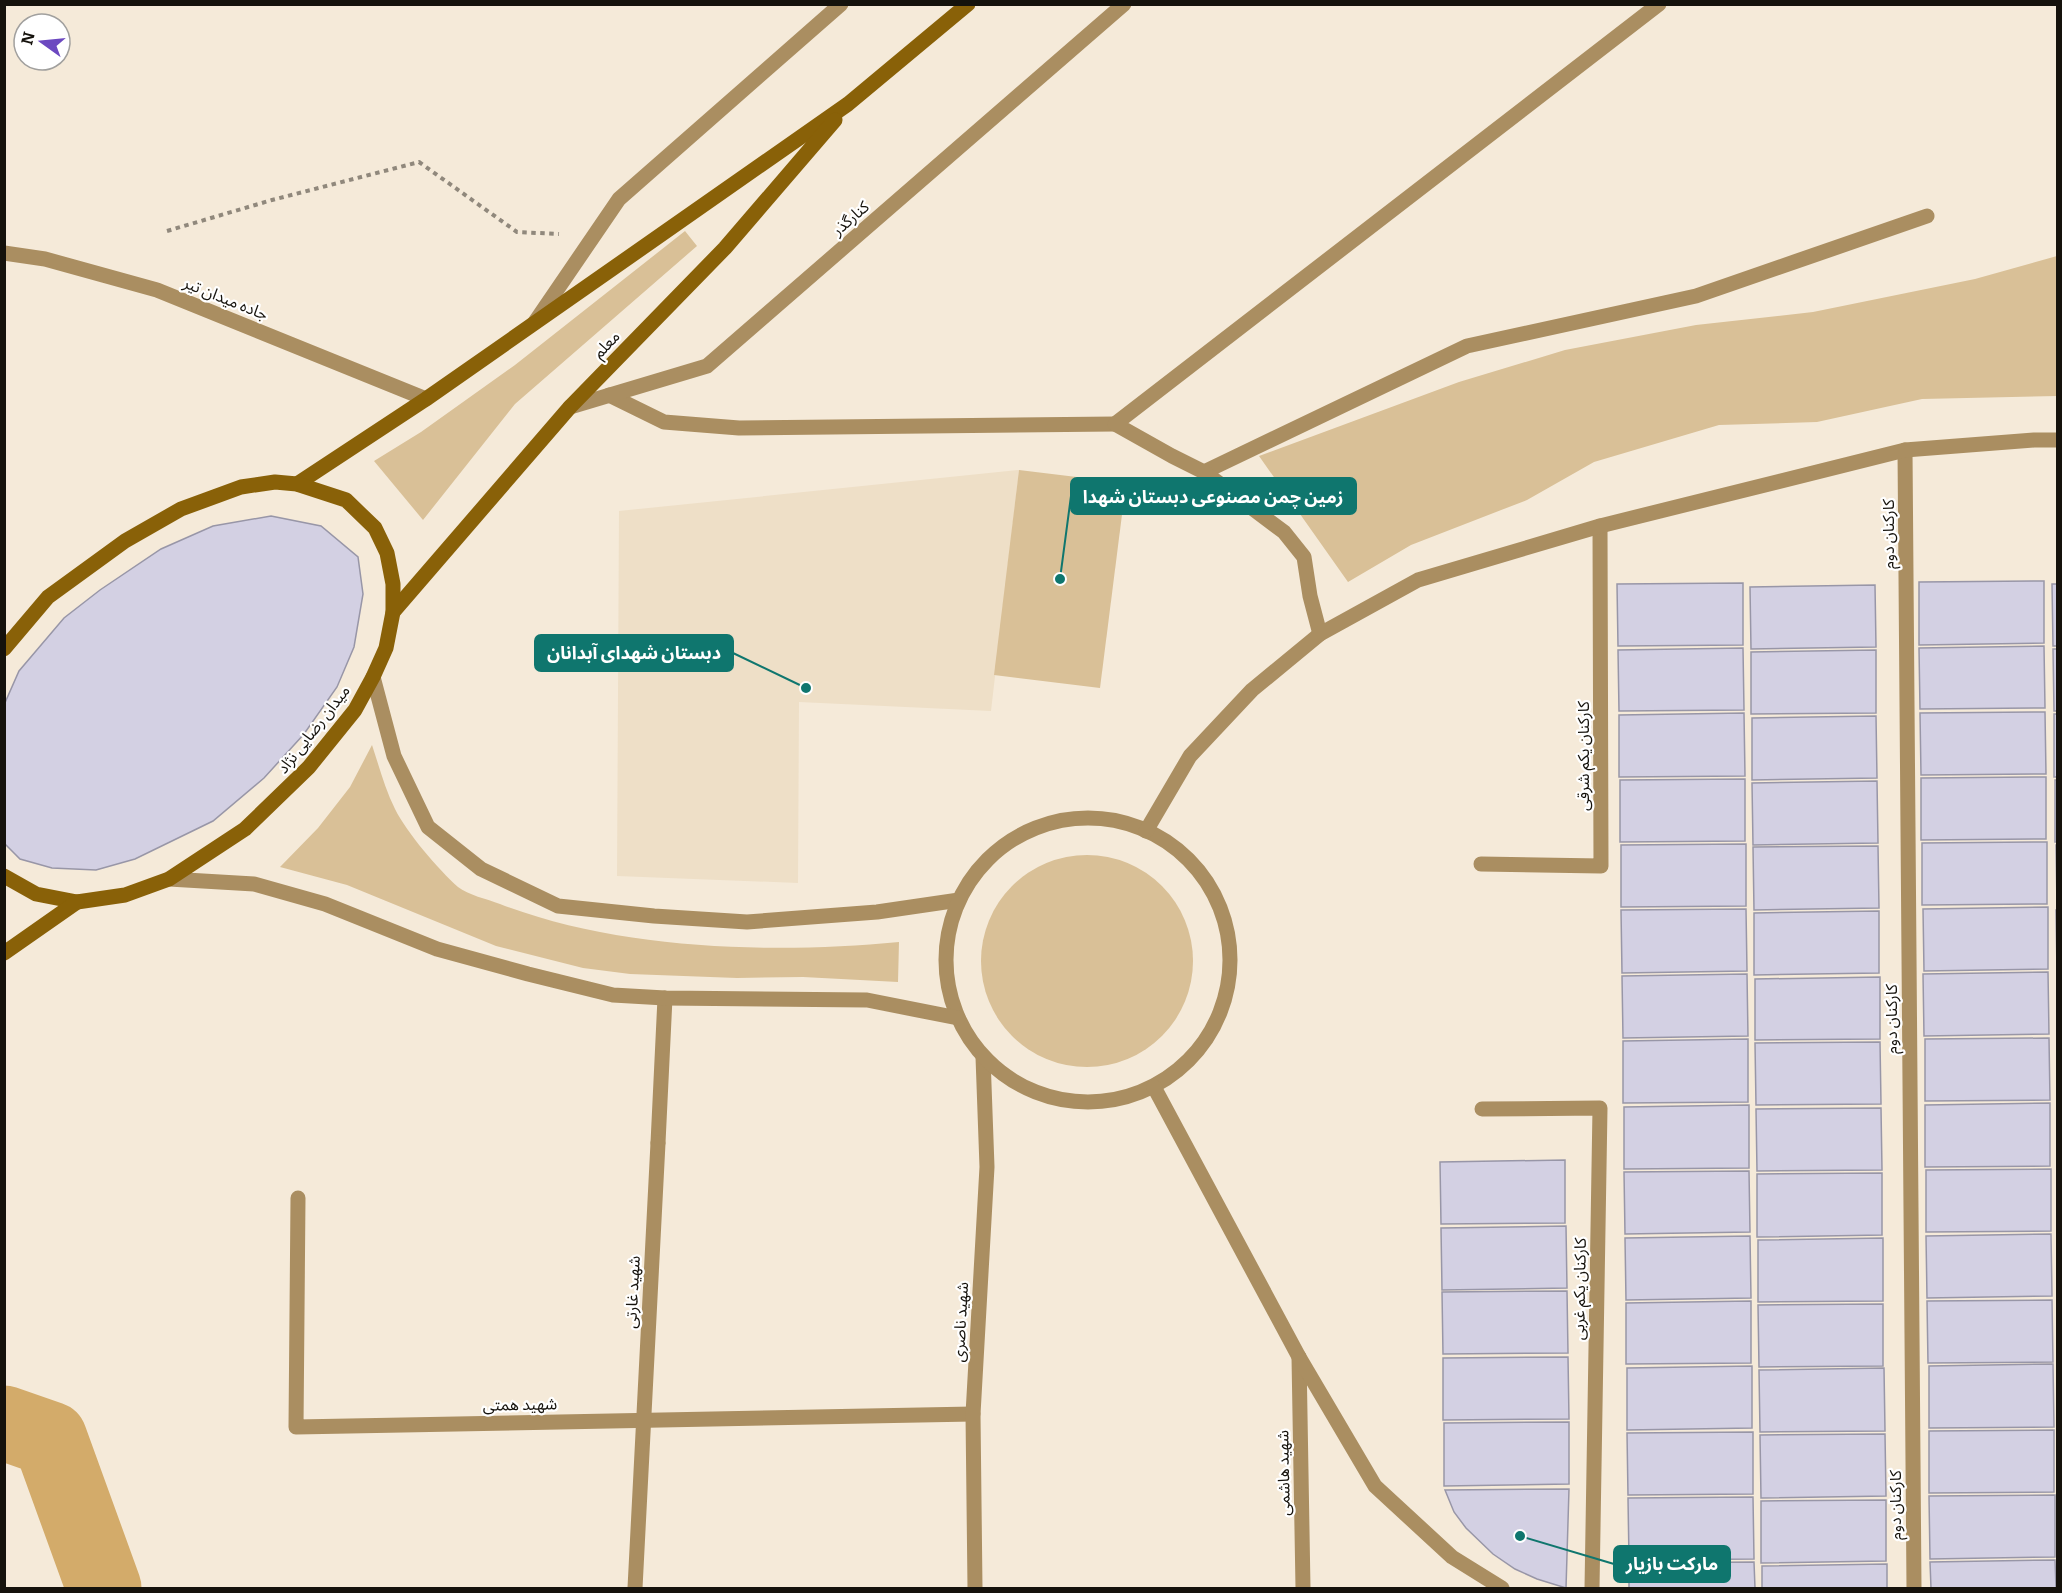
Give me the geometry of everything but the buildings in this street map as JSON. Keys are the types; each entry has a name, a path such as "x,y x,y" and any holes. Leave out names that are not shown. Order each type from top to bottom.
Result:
{"main road":[{"name":"معلم","path":"297,484 426,399 848,104 968,4"},
{"name":"معلم","path":"393,612 570,407 725,248 848,104"},
{"name":"میدان رضایی نژاد","path":"4,649 48,597 125,541 181,509 241,487 275,482 297,484 346,500 375,528 387,553 393,584 393,612 386,648 373,677 355,710 309,767 245,829 169,879 125,895 77,902 36,894 4,876"},
{"path":"4,953 77,902"}],"street":[{"path":"534,322 619,199 841,4"},
{"name":"کنارگذر","path":"570,407 706,366 1124,4"},
{"path":"1115,424 1659,4"},
{"path":"1204,471 1467,346 1696,296 1927,216"},
{"name":"جاده میدان تیر","path":"4,253 45,259 157,290 426,399"},
{"path":"609,395 664,422 739,428 1115,424 1204,471 1284,532 1304,557 1310,596 1320,634"},
{"path":"1146,831 1190,756 1252,690 1320,634 1418,580 1600,526 1905,450 2058,440"},
{"name":"کارکنان دوم","path":"1905,450 1914,1588"},
{"name":"کارکنان یکم شرقی","path":"1481,864 1601,866 1600,526"},
{"path":"373,677 394,756 428,827 481,869 558,906 654,916 747,921 877,912 959,900"},
{"path":"1093,818 1120,821 1146,831 1169,843 1190,860 1206,881 1219,904 1227,929 1230,956 1228,982 1211,1032 1195,1054 1176,1072 1154,1087 1129,1097 1103,1102 1077,1103 1050,1098 1025,1089 983,1057 969,1039 958,1018 950,995 946,971 946,947 959,900 973,877 992,856 1013,839 1038,827 1065,820 1093,818"},
{"path":"169,879 254,884 326,904 437,949 613,995 664,998 867,1000 958,1018"},
{"name":"شهید غارتی","path":"635,1588 664,998"},
{"name":"شهید ناصری","path":"975,1588 973,1414 987,1167 983,1057"},
{"path":"1154,1087 1299,1357 1375,1486 1452,1557 1502,1588"},
{"name":"کارکنان یکم غربی","path":"1482,1109 1600,1108 1592,1588"},
{"name":"شهید همتی","path":"298,1198 296,1426 973,1414"},
{"name":"شهید هاشمی","path":"1299,1357 1302,1588"}],"path":[{"path":"167,231 272,200 418,162 517,232 593,238"}],"shaded area":[{"path":"685,231 697,246 515,404 423,520 374,461 421,432 515,365"},
{"path":"2057,256 2057,396 1922,399 1817,422 1719,425 1594,462 1527,500 1411,545 1348,582 1259,456 1459,382 1565,350 1696,325 1813,312 1975,279"},
{"path":"1019,470 991,711 799,702 798,883 617,876 619,511"},
{"path":"1019,470 1126,483 1100,688 994,675"},
{"path":"372,745 388,794 400,819 432,861 458,887 478,897 546,919 595,931 697,945 800,948 899,942 898,982 803,977 737,978 630,974 583,968 496,946 347,885 280,867 318,828 350,787"},
{"path":"1077,855 1097,855 1118,859 1137,867 1162,886 1175,902 1185,920 1191,940 1193,961 1191,982 1185,1002 1175,1020 1162,1036 1137,1055 1118,1063 1097,1067 1077,1067 1056,1063 1037,1055 1005,1028 993,1011 985,992 981,971 981,951 985,930 993,911 1020,879 1037,867 1056,859"}],"waterway":[{"path":"4,1423 50,1439 104,1588"}],"place":[{"name":"زمین چمن مصنوعی دبستان شهدا","path":"1060,579"},
{"name":"دبستان شهدای آبدانان","path":"806,688"},
{"name":"مارکت بازیار","path":"1520,1536"}]}
